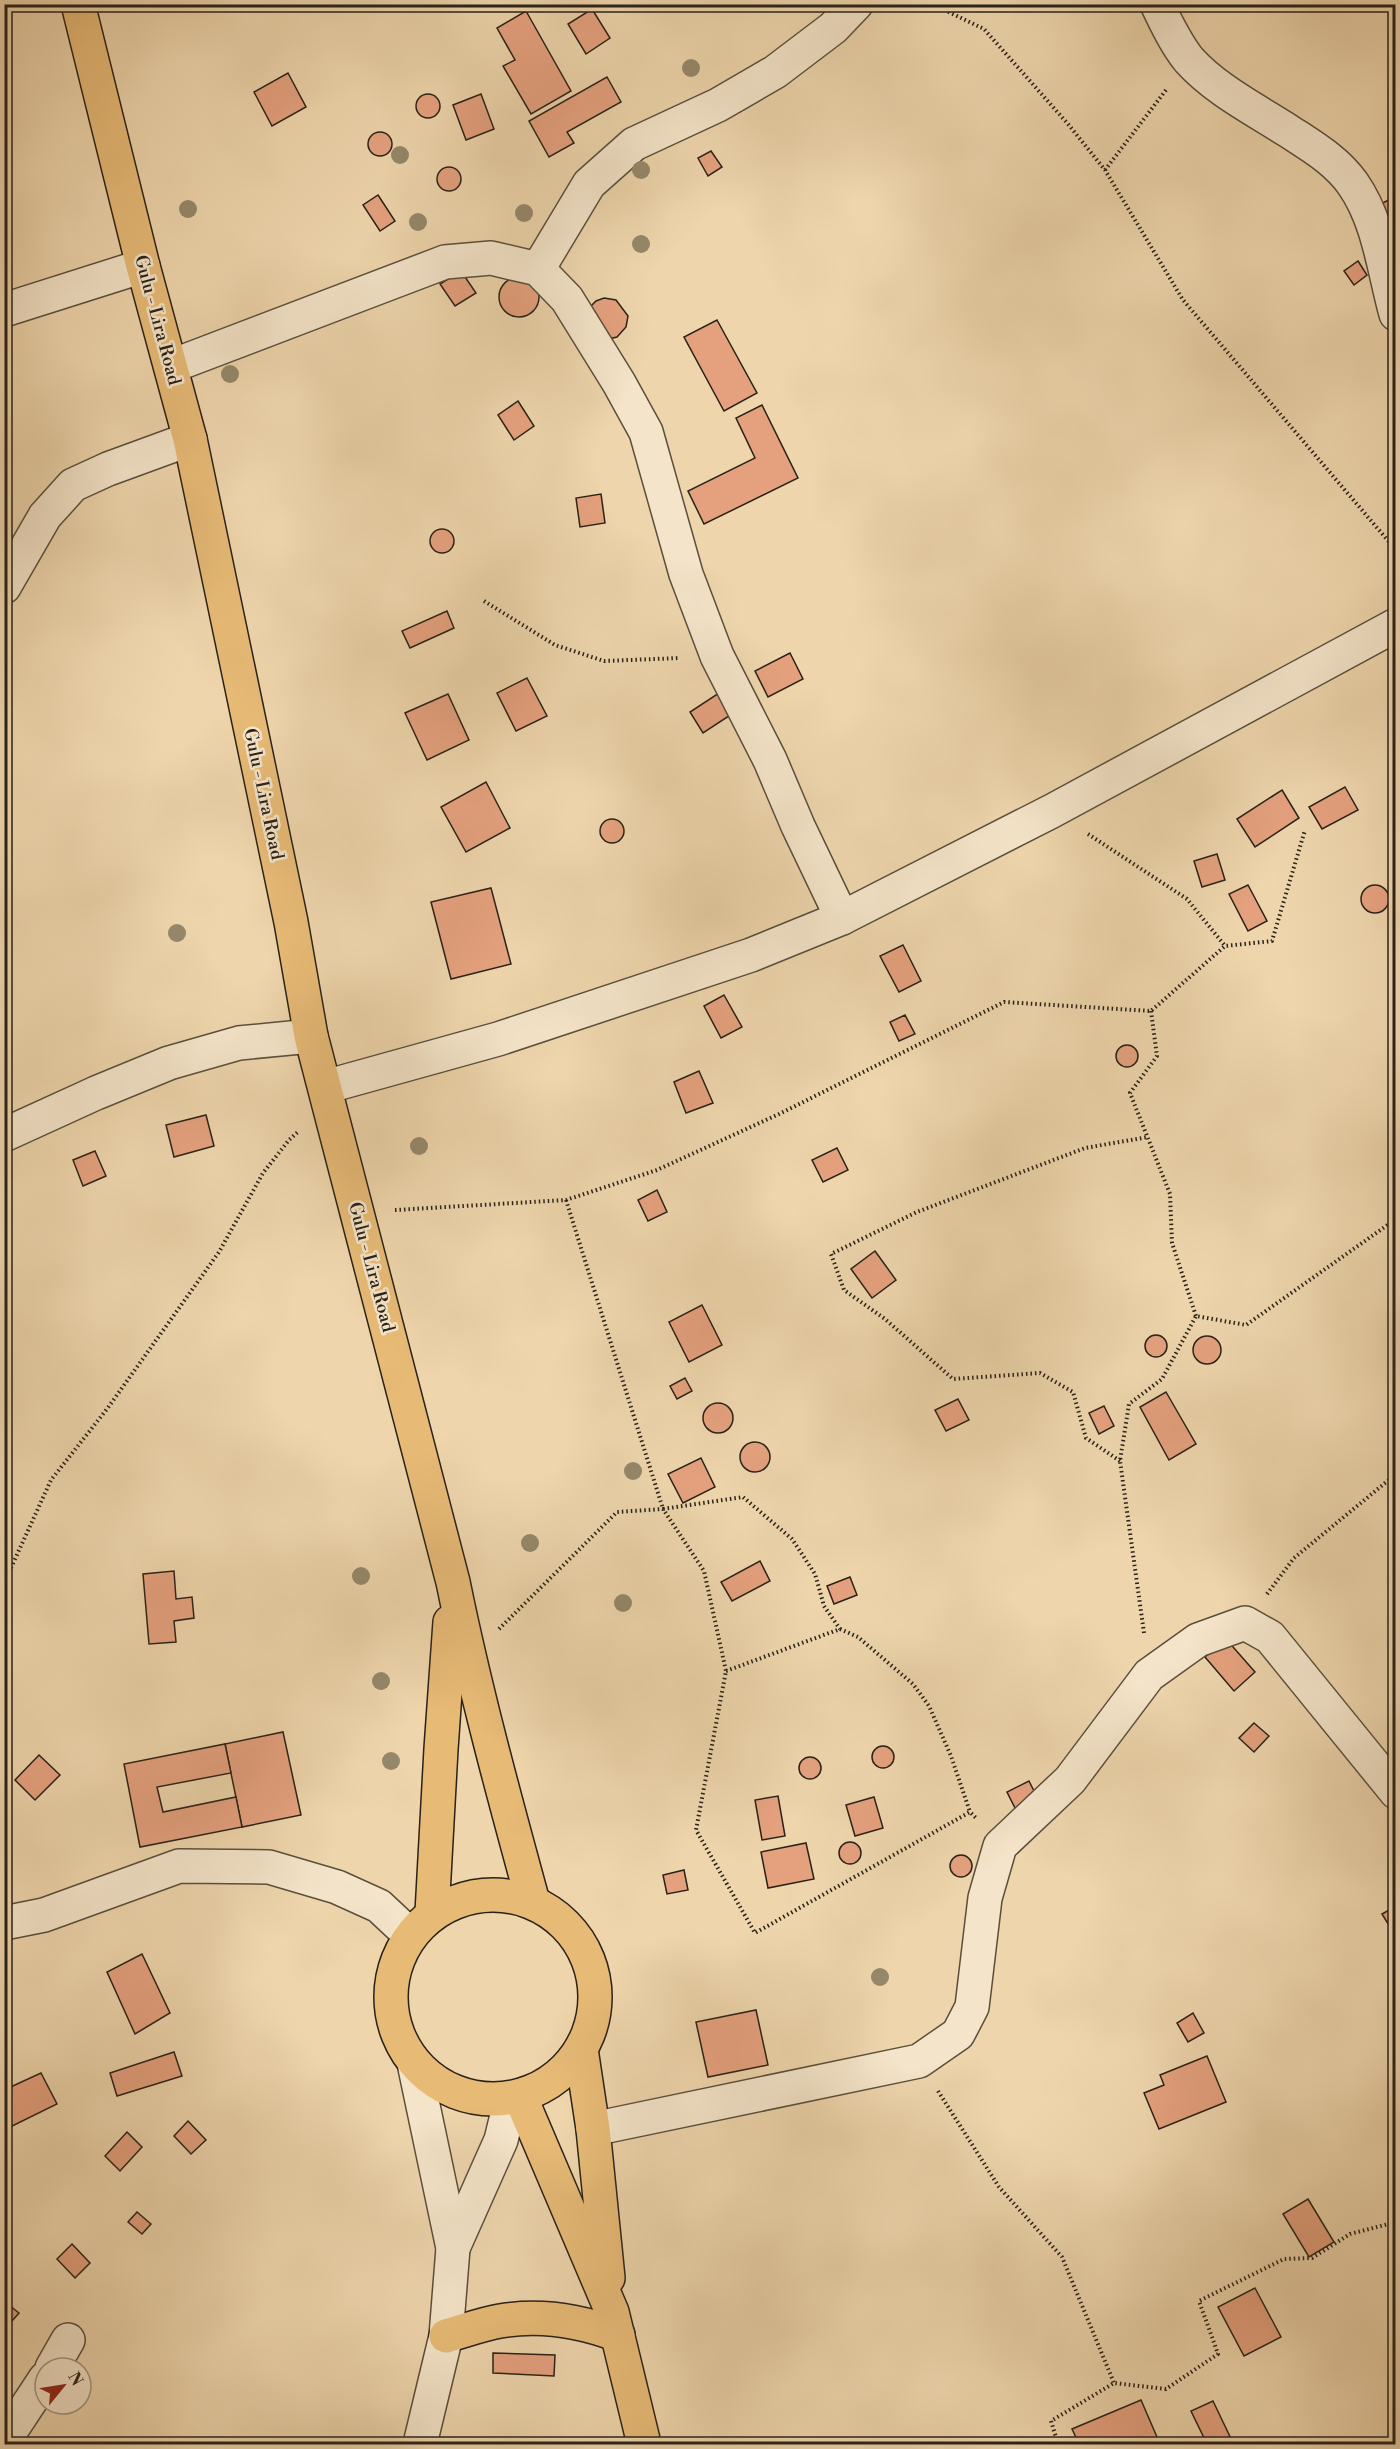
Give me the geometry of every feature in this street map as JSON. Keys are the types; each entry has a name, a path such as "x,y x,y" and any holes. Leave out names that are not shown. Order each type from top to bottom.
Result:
{"main road":[{"name":"Gulu - Lira Road","path":"78,4 143,266 190,439 291,922 311,1036 453,1582 469,1659 533,1902"},
{"path":"421,1924 481,1894 533,1902 562,1921 584,1949 595,1982 593,2017 581,2049 565,2070 544,2086 515,2098 475,2098 441,2086 414,2063 397,2033 390,2000 394,1965 421,1924 441,1749 453,1582"},
{"path":"581,2049 593,2129 615,2324 644,2445"},
{"path":"515,2098 615,2324"},
{"path":"446,2336 500,2320 560,2319 596,2326 615,2324"}],"street":[{"path":"538,269 589,184 634,144 718,105 775,72 833,28 856,4"},
{"path":"1157,4 1168,27 1189,59 1218,85 1328,156 1352,183 1366,205 1395,314"},
{"path":"172,366 445,262 491,258 538,269 567,299 619,383 646,432 686,574 717,656 770,760 798,826 842,918"},
{"path":"4,310 143,266"},
{"path":"4,587 45,516 74,485 108,469 190,439"},
{"path":"327,1096 751,955 842,918 1052,811 1395,626"},
{"path":"7,1131 169,1063 239,1043 311,1036"},
{"path":"593,2129 919,2061 958,2034 972,2007 985,1898 1000,1846 1070,1780 1149,1675 1198,1640 1245,1623 1270,1637 1395,1792"},
{"path":"4,1923 44,1915 179,1866 269,1867 337,1887 421,1924"},
{"path":"414,2063 453,2248 446,2336 420,2445"},
{"path":"453,2248 501,2140 515,2098"},
{"path":"59,2356 68,2340"},
{"path":"4,2442 33,2397"}],"path":[{"path":"932,4 984,29 1068,124 1105,170 1183,300 1395,550"},
{"path":"1105,170 1189,59"},
{"path":"484,601 555,645 604,661 717,656"},
{"path":"1052,811 1187,899 1225,946"},
{"path":"358,1212 566,1200 657,1170 779,1114 1004,1002 1151,1011 1225,946 1272,941 1305,830"},
{"path":"1149,1675 1120,1461 1129,1404 1162,1379 1196,1316 1172,1244 1170,1194 1130,1094 1157,1056 1151,1011"},
{"path":"4,1573 10,1570 51,1480 106,1409 219,1252 263,1173 327,1096"},
{"path":"1120,1461 1086,1438 1073,1392 1040,1373 953,1379 885,1319 844,1290 831,1254 917,1212 1085,1148 1148,1137"},
{"path":"566,1200 663,1509 704,1571 726,1671 696,1830 755,1933 970,1812"},
{"path":"1196,1316 1246,1325 1395,1219"},
{"path":"1245,1623 1294,1558 1395,1474"},
{"path":"469,1659 617,1512 663,1509 743,1497 792,1539 815,1574 824,1606 840,1629 858,1637 913,1684 929,1706 951,1756 970,1812 1000,1846"},
{"path":"726,1671 840,1629"},
{"path":"919,2061 999,2187 1062,2257 1114,2383"},
{"path":"1058,2445 1051,2421 1114,2383 1166,2389 1218,2354 1199,2301 1284,2259 1312,2258 1350,2234 1395,2222"}],"building":[{"path":"592,9 610,38 586,54 568,24"},
{"path":"526,11 571,91 531,114 503,66 515,60 497,28"},
{"path":"288,73 306,107 272,126 254,92"},
{"path":"607,77 621,102 567,132 574,143 549,157 529,121"},
{"path":"428,94 436,98 440,106 436,114 428,118 420,114 416,106 420,98"},
{"path":"481,94 494,129 466,140 453,105"},
{"path":"380,132 388,136 392,144 388,152 380,156 372,152 368,144 372,136"},
{"path":"711,151 722,167 708,176 698,158"},
{"path":"449,167 457,171 461,179 457,187 449,191 441,187 437,179 441,171"},
{"path":"378,195 395,221 380,231 363,205"},
{"path":"1396,196 1396,259 1375,207"},
{"path":"1358,261 1367,275 1354,285 1344,271"},
{"path":"461,271 476,293 455,306 440,284"},
{"path":"519,277 527,278 533,283 538,289 538,305 533,311 527,316 519,317 511,316 505,311 500,305 499,297 500,289 505,283 511,278"},
{"path":"604,298 616,300 628,316 626,327 617,337 604,340 591,306"},
{"path":"717,320 757,393 724,411 684,337"},
{"path":"518,401 534,426 514,440 498,415"},
{"path":"762,405 798,478 704,524 688,491 755,458 736,418"},
{"path":"601,494 605,523 580,527 576,498"},
{"path":"442,529 451,532 454,541 451,550 442,553 433,550 430,541 433,532"},
{"path":"447,611 454,628 410,648 402,631"},
{"path":"790,653 803,679 768,697 755,671"},
{"path":"527,678 547,716 516,731 497,693"},
{"path":"722,691 735,712 703,733 690,712"},
{"path":"448,694 469,740 427,760 405,713"},
{"path":"486,782 510,828 466,852 441,807"},
{"path":"1345,787 1358,810 1322,829 1309,807"},
{"path":"1282,790 1299,818 1255,847 1237,819"},
{"path":"612,819 621,822 624,831 621,840 612,843 603,840 600,831 603,822"},
{"path":"1217,854 1225,880 1202,887 1194,861"},
{"path":"1248,885 1267,921 1248,931 1229,894"},
{"path":"1375,885 1385,889 1389,899 1385,909 1375,913 1365,909 1361,899 1365,889"},
{"path":"491,888 511,964 451,979 431,902"},
{"path":"903,945 921,981 899,992 880,956"},
{"path":"724,995 742,1027 721,1038 704,1006"},
{"path":"905,1015 915,1034 899,1041 890,1022"},
{"path":"1127,1045 1135,1048 1138,1056 1135,1064 1127,1067 1119,1064 1116,1056 1119,1048"},
{"path":"699,1071 713,1103 686,1113 674,1082"},
{"path":"206,1115 214,1146 174,1157 166,1125"},
{"path":"837,1148 848,1170 823,1182 812,1160"},
{"path":"95,1151 106,1176 83,1186 73,1160"},
{"path":"657,1190 667,1212 648,1221 638,1200"},
{"path":"875,1251 896,1280 872,1298 851,1269"},
{"path":"702,1305 722,1345 689,1362 669,1322"},
{"path":"1156,1335 1164,1338 1167,1346 1164,1354 1156,1357 1148,1354 1145,1346 1148,1338"},
{"path":"1207,1336 1217,1340 1221,1350 1217,1360 1207,1364 1197,1360 1193,1350 1197,1340"},
{"path":"685,1378 692,1391 677,1399 670,1386"},
{"path":"1166,1392 1196,1444 1169,1460 1140,1407"},
{"path":"958,1399 969,1420 946,1431 935,1410"},
{"path":"718,1403 729,1407 733,1418 729,1429 718,1433 707,1429 703,1418 707,1407"},
{"path":"1104,1406 1114,1426 1099,1434 1089,1413"},
{"path":"755,1442 766,1446 770,1457 766,1468 755,1472 744,1468 740,1457 744,1446"},
{"path":"701,1458 715,1487 683,1503 668,1474"},
{"path":"760,1561 770,1581 732,1601 721,1582"},
{"path":"174,1571 176,1599 192,1597 194,1618 174,1621 176,1642 149,1644 143,1574"},
{"path":"850,1577 857,1595 834,1604 827,1586"},
{"path":"1226,1639 1255,1672 1234,1691 1205,1657"},
{"path":"1254,1723 1269,1736 1254,1752 1239,1738"},
{"path":"283,1732 301,1815 242,1827 225,1744"},
{"path":"225,1744 231,1773 157,1787 163,1812 236,1797 242,1827 140,1847 124,1764"},
{"path":"883,1746 891,1749 894,1757 891,1765 883,1768 875,1765 872,1757 875,1749"},
{"path":"39,1755 60,1775 35,1800 15,1780"},
{"path":"810,1757 818,1760 821,1768 818,1776 810,1779 802,1776 799,1768 802,1760"},
{"path":"1029,1781 1038,1799 1016,1810 1007,1792"},
{"path":"778,1796 785,1836 762,1840 755,1800"},
{"path":"874,1797 883,1828 855,1836 846,1805"},
{"path":"850,1842 858,1845 861,1853 858,1861 850,1864 842,1861 839,1853 842,1845"},
{"path":"806,1843 814,1879 768,1888 761,1852"},
{"path":"961,1855 969,1858 972,1866 969,1874 961,1877 953,1874 950,1866 953,1858"},
{"path":"684,1870 688,1890 667,1894 663,1875"},
{"path":"1396,1906 1396,1930 1393,1932 1382,1914"},
{"path":"142,1954 170,2013 135,2034 107,1972"},
{"path":"756,2010 768,2065 708,2077 696,2022"},
{"path":"1193,2013 1204,2033 1188,2042 1177,2023"},
{"path":"174,2052 182,2076 117,2096 110,2073"},
{"path":"1207,2056 1226,2102 1159,2129 1144,2093 1164,2085 1160,2075"},
{"path":"41,2073 57,2104 6,2129 4,2090"},
{"path":"188,2121 206,2140 191,2154 174,2136"},
{"path":"127,2132 142,2147 120,2171 105,2156"},
{"path":"1308,2199 1334,2242 1309,2257 1283,2214"},
{"path":"137,2212 151,2224 142,2234 128,2222"},
{"path":"72,2244 90,2263 75,2278 57,2259"},
{"path":"1255,2288 1281,2337 1244,2356 1218,2307"},
{"path":"4,2301 19,2313 4,2330"},
{"path":"493,2353 555,2355 554,2376 493,2373"},
{"path":"1141,2400 1160,2444 1079,2444 1072,2429"},
{"path":"1213,2401 1233,2443 1207,2444 1191,2411"}]}
